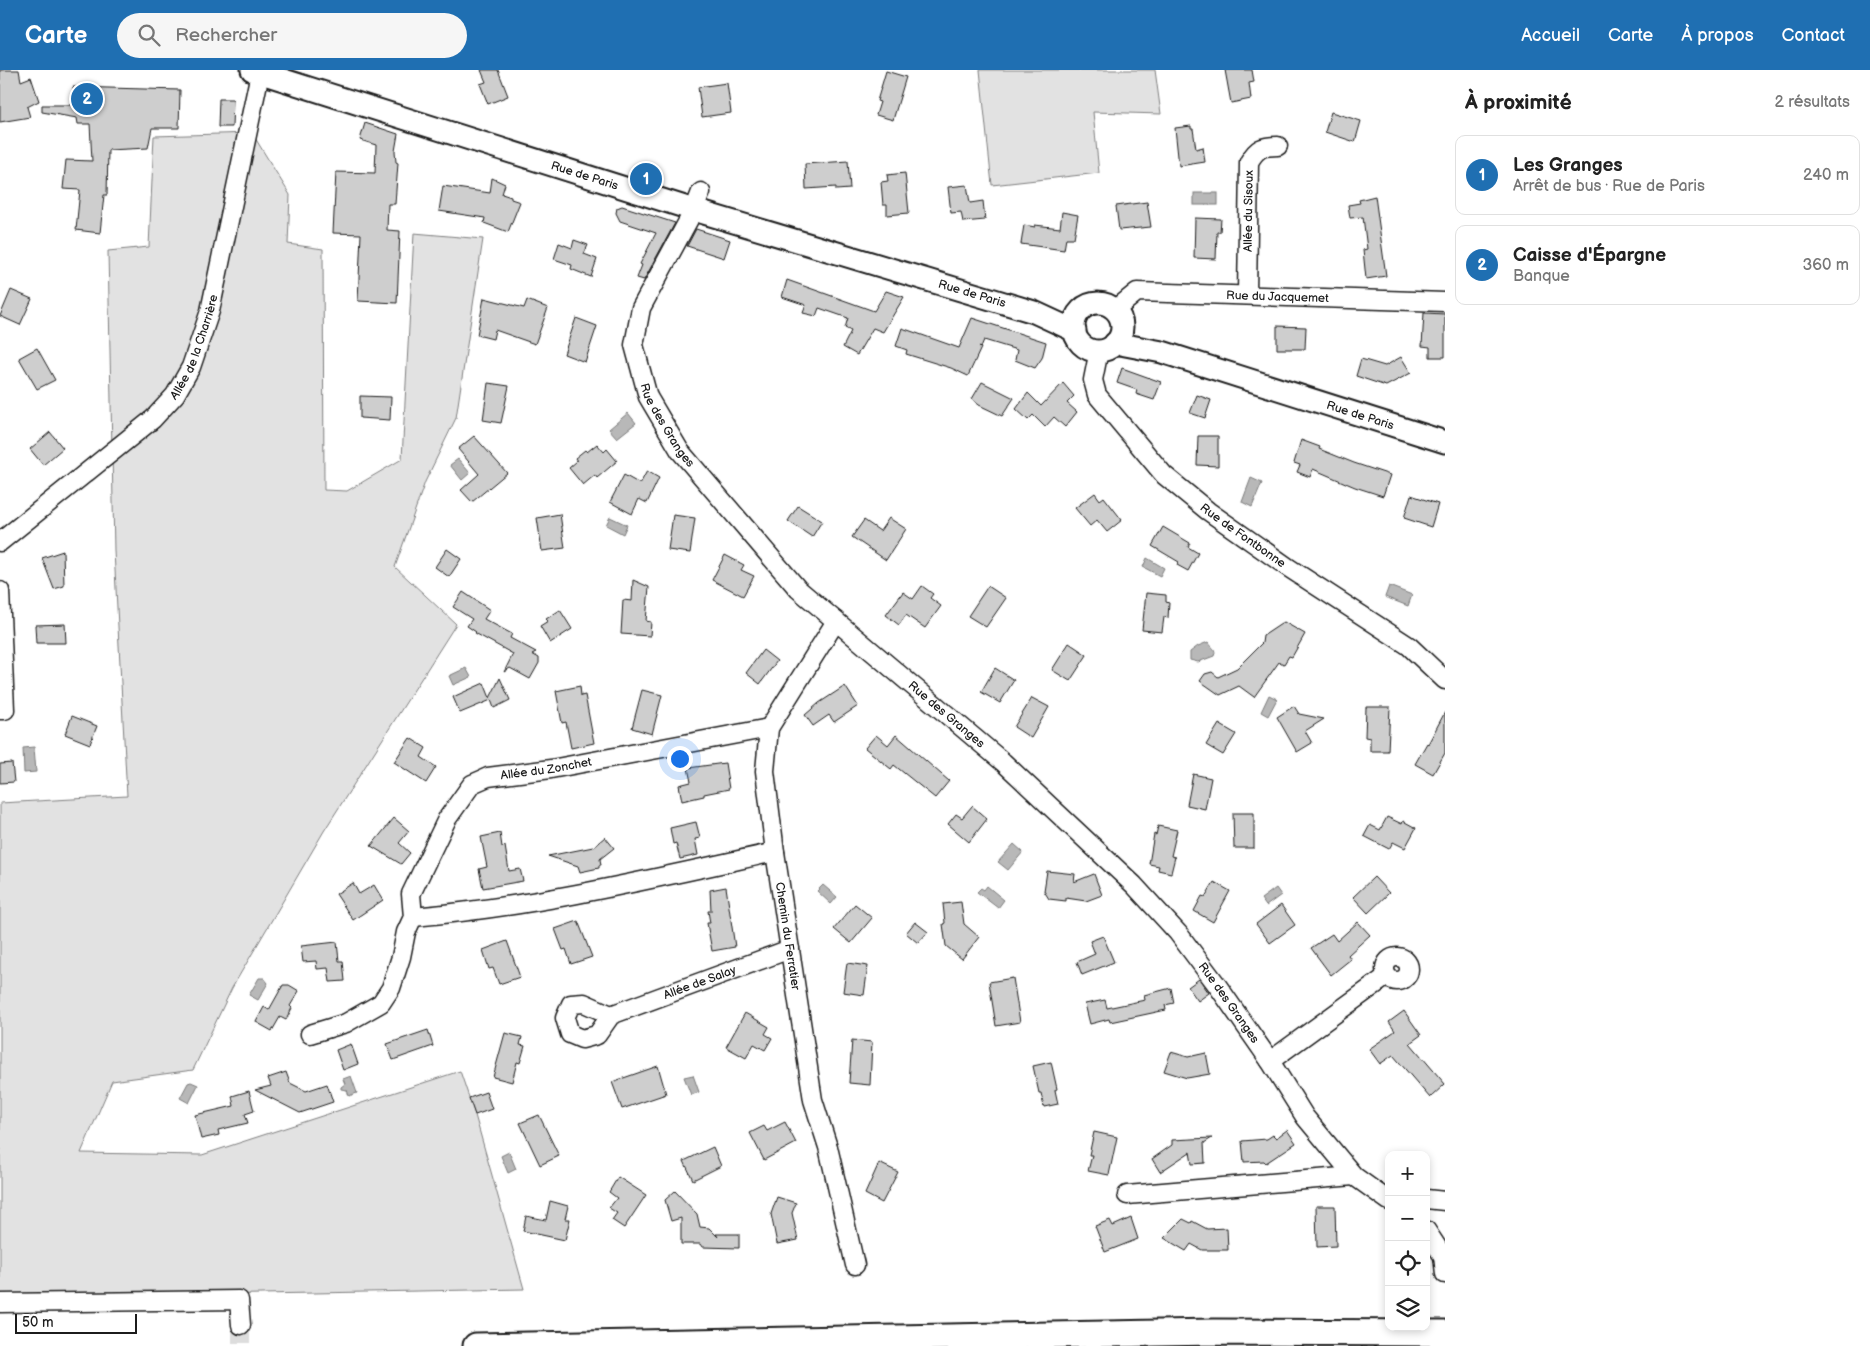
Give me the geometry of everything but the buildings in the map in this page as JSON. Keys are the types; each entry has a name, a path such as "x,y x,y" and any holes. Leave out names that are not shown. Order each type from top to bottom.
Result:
{"highway":[{"path":"476,1346 1214,1332 1445,1333"}],"main road":[{"name":"Rue de Paris","path":"256,71 698,201 1034,312 1077,322 1088,306 1094,303 1103,304 1113,332 1162,352 1445,442"},
{"path":"1077,322 1081,343 1087,348 1113,332"}],"street":[{"name":"Allée de la Charrière","path":"0,542 153,419 175,394 191,367 210,311 256,71"},
{"name":"Allée du Sisoux","path":"1247,295 1249,162 1255,152 1265,146 1278,146"},
{"name":"Rue des Granges","path":"698,201 641,308 634,345 648,398 680,451 798,589 1002,762 1134,885 1178,933 1270,1061 1305,1116 1354,1176 1385,1198"},
{"name":"Rue du Jacquemet","path":"1113,332 1137,292 1445,302"},
{"name":"Rue de Fontbonne","path":"1113,332 1093,380 1097,394 1164,475 1208,511 1239,533 1409,646 1445,680"},
{"path":"0,591 5,710 0,710"},
{"name":"Chemin du Ferratier","path":"836,621 769,728 766,771 775,852 813,1100 828,1147 855,1265"},
{"name":"Allée du Zonchet","path":"310,1034 346,1023 381,1002 392,988 406,932 413,917 410,894 447,819 472,784 488,777 551,769 769,728"},
{"path":"413,917 467,913 608,888 775,852"},
{"name":"Allée de Salay","path":"611,1015 790,949"},
{"path":"1270,1061 1386,976"},
{"path":"1127,1195 1354,1176"},
{"path":"1430,1199 1445,1201"},
{"path":"1430,1236 1443,1256 1445,1274"},
{"path":"0,1303 239,1300 240,1325"}],"shaded area":[{"path":"980,70 1155,70 1161,114 1093,112 1099,173 992,185"},
{"path":"252,133 290,195 288,244 323,249 324,490 347,491 402,459 414,233 483,239 456,418 425,482 395,567 456,624 324,831 232,988 193,1070 112,1081 81,1153 202,1155 460,1071 475,1115 524,1289 0,1299 0,803 127,796 114,551 108,251 149,247 154,136"},
{"path":"1194,193 1218,193 1218,205 1194,205"},
{"path":"628,413 636,423 617,438 609,429"},
{"path":"458,459 470,473 462,480 450,465"},
{"path":"1251,478 1262,483 1252,507 1242,502"},
{"path":"610,517 627,525 623,534 606,525"},
{"path":"1147,558 1164,568 1160,576 1143,567"},
{"path":"1389,586 1412,595 1408,606 1385,597"},
{"path":"1208,642 1214,650 1214,656 1198,662 1190,660 1190,652"},
{"path":"466,668 471,677 453,685 449,676"},
{"path":"1269,695 1277,699 1268,716 1261,712"},
{"path":"34,747 36,772 24,773 23,748"},
{"path":"1014,844 1023,852 1008,870 998,862"},
{"path":"823,885 837,897 831,904 817,891"},
{"path":"987,886 1004,900 998,908 977,892 981,888 984,890"},
{"path":"1276,888 1281,895 1266,906 1261,899"},
{"path":"259,978 264,978 268,983 258,1000 249,995"},
{"path":"693,1075 699,1092 691,1095 684,1077"},
{"path":"351,1076 357,1093 349,1096 347,1090 341,1089 341,1087 345,1084 343,1079"},
{"path":"191,1082 198,1085 189,1103 180,1098 188,1083"},
{"path":"509,1152 516,1169 508,1173 501,1156"}],"tunnel":[{"path":"241,1325 241,1346"}],"place":[{"name":"Caisse d'Épargne","path":"87,99"},
{"name":"Les Granges","path":"646,179"}]}
